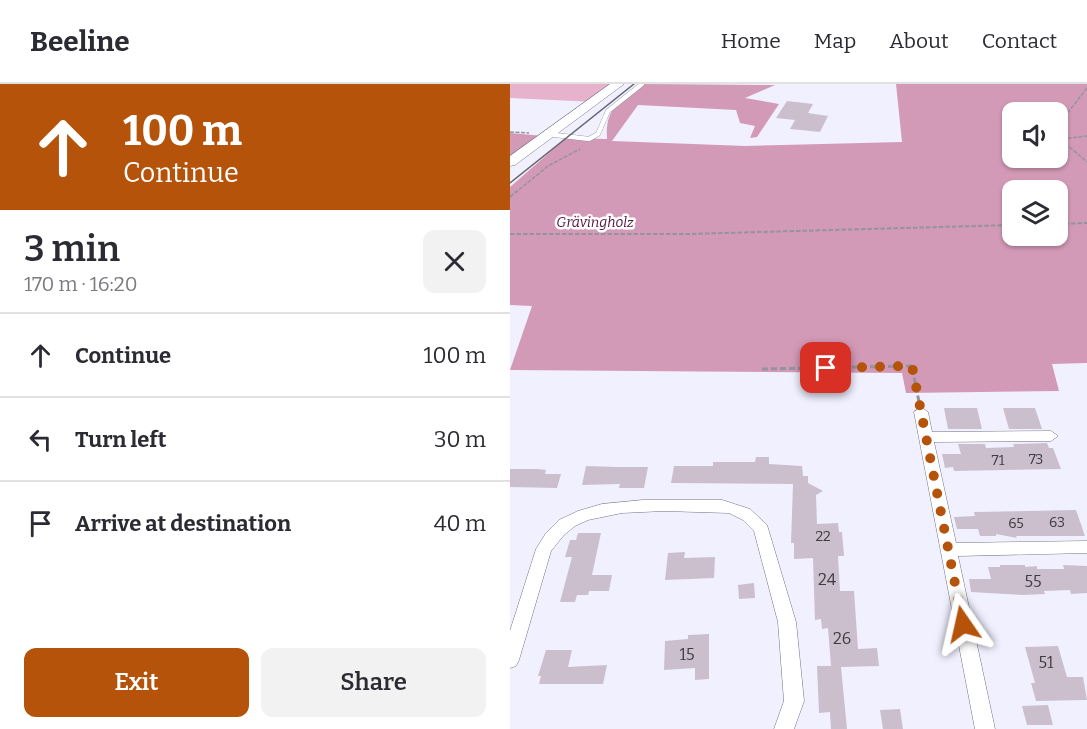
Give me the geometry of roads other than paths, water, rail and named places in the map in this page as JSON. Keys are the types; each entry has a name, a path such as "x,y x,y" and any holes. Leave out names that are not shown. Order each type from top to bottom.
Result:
{"main road":[{"path":"510,162 618,84"}],"street":[{"path":"921,412 985,729"},
{"path":"926,437 1051,436"},
{"path":"510,660 544,549 554,535 569,521 590,512 613,507 722,506 740,509 752,517 761,530 787,622 794,701 784,729"},
{"path":"948,550 1087,548"}],"lane":[{"path":"547,134 589,138 598,134 608,111 642,84"}],"tram line":[{"path":"510,183 634,84"}],"park label":[{"name":"Grävingholz","path":"595,222"}]}
